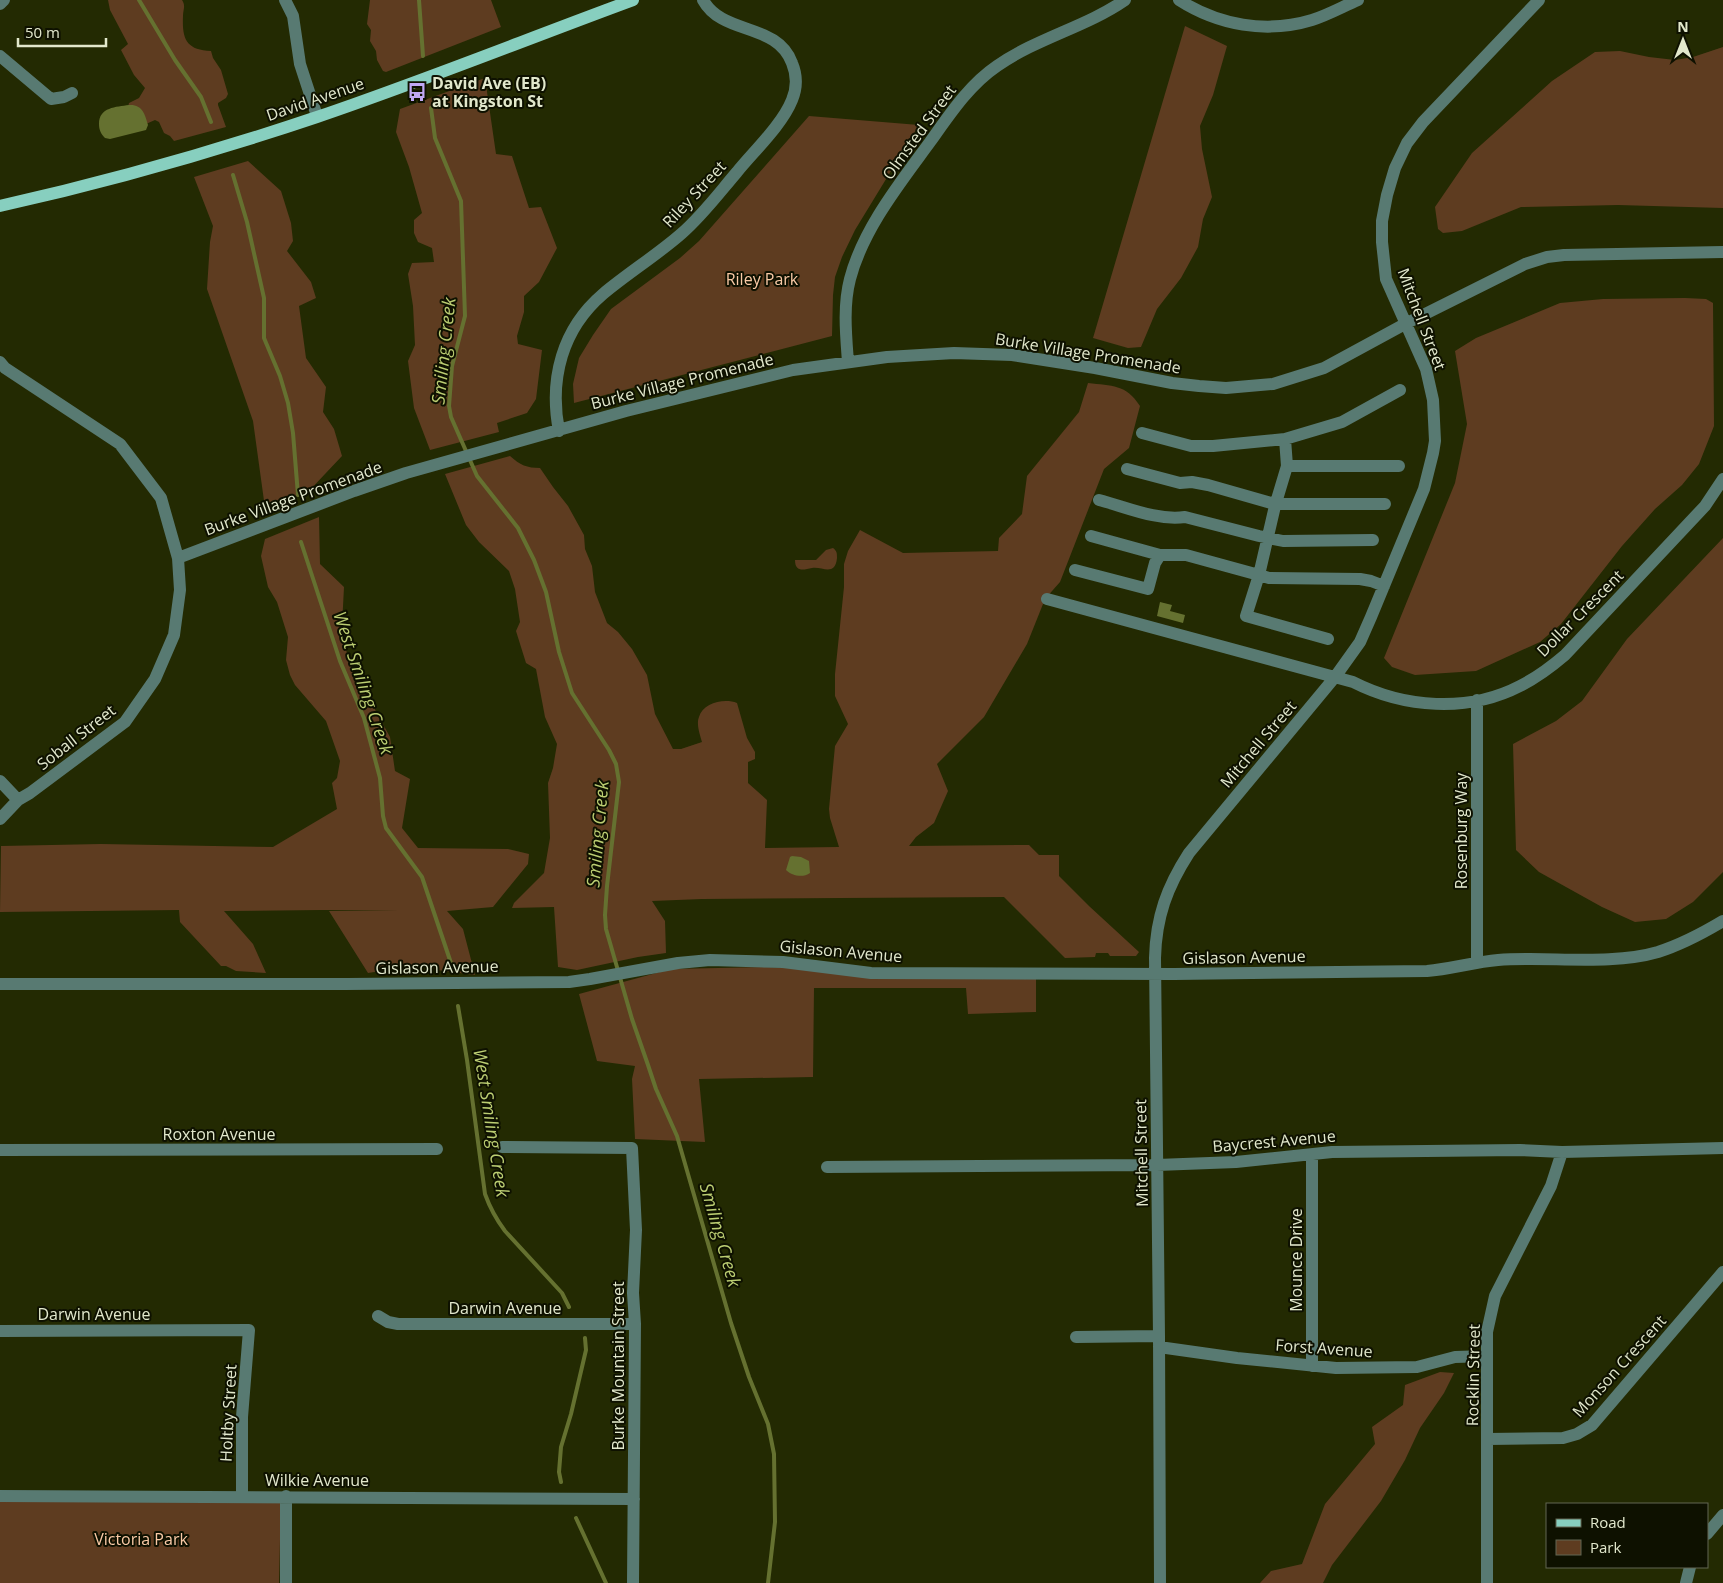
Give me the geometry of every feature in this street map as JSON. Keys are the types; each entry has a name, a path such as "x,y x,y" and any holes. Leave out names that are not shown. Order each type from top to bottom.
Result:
{"main road":[{"name":"David Avenue","path":"0,206 189,157 317,116 633,0"}],"street":[{"path":"0,4 4,0"},
{"path":"285,0 293,16 298,38 300,64 317,116"},
{"name":"Riley Street","path":"559,431 555,395 557,378 565,346 578,324 602,295 674,240 693,223 772,131 793,99 796,85 795,73 792,61 782,46 764,34 722,20 712,12 703,0"},
{"name":"Olmsted Street","path":"848,362 846,335 848,291 863,244 876,220 918,158 963,97 978,81 1013,55 1110,10 1126,0"},
{"path":"1178,0 1201,13 1221,20 1264,27 1291,25 1308,21 1358,0"},
{"name":"Mitchell Street","path":"1160,1583 1155,973 1157,930 1163,905 1174,878 1189,853 1335,677 1360,642 1424,489 1435,440 1434,412 1426,369 1386,279 1382,221 1386,196 1395,168 1407,143 1422,122 1539,0"},
{"path":"0,56 51,99 72,93"},
{"name":"Burke Village Promenade","path":"178,558 367,486 444,462 626,411 792,370 886,357 954,353 1012,355 1095,368 1172,383 1226,388 1273,384 1324,368 1405,324 1525,264 1547,257 1564,255 1723,252"},
{"name":"Soball Street","path":"0,362 5,368 120,444 161,498 178,558 180,590 174,635 155,679 125,722 18,800 0,819"},
{"path":"1142,433 1191,446 1213,446 1286,439 1342,422 1400,390"},
{"path":"1286,439 1287,466 1275,504 1259,575 1246,616 1328,639"},
{"path":"1287,466 1399,466"},
{"path":"1127,469 1180,483 1192,482 1275,504 1385,504"},
{"name":"Dollar Crescent","path":"1047,599 1353,682 1392,697 1409,701 1440,704 1477,700 1500,694 1519,686 1542,673 1565,655 1705,506 1723,479"},
{"path":"1099,500 1172,519 1185,517 1283,541 1373,540"},
{"path":"1091,536 1160,555 1186,555 1269,578 1360,579 1384,586"},
{"path":"1076,570 1148,589 1155,563 1160,555"},
{"name":"Rosenburg Way","path":"1477,700 1477,963"},
{"path":"0,781 18,800"},
{"name":"Gislason Avenue","path":"0,984 569,982 642,968 710,960 783,962 871,974 1420,971 1449,969 1497,960 1638,956 1658,952 1678,944 1723,921"},
{"name":"Burke Mountain Street","path":"502,1147 632,1148 636,1230 633,1292 635,1324 633,1583"},
{"name":"Baycrest Avenue","path":"827,1167 1157,1165 1236,1162 1332,1152 1405,1150 1562,1152 1723,1148"},
{"name":"Roxton Avenue","path":"0,1150 438,1149"},
{"name":"Rocklin Street","path":"1487,1583 1487,1332 1495,1296 1550,1186 1562,1152"},
{"name":"Mounce Drive","path":"1312,1155 1312,1366"},
{"name":"Monson Crescent","path":"1488,1439 1563,1438 1577,1434 1592,1425 1723,1272"},
{"name":"Darwin Avenue","path":"378,1316 388,1322 398,1324 635,1324"},
{"name":"Darwin Avenue","path":"0,1331 249,1330"},
{"name":"Holtby Street","path":"242,1496 242,1417 249,1330"},
{"name":"Forst Avenue","path":"1076,1337 1159,1342 1237,1358 1336,1368 1417,1367 1455,1357 1486,1356"},
{"name":"Wilkie Avenue","path":"0,1496 634,1499"},
{"path":"286,1496 286,1583"},
{"path":"1708,1533 1723,1516"},
{"path":"1686,1583 1690,1568"}],"green space":[{"path":"108,0 182,0 184,6 183,31 187,42 196,48 211,51 221,70 228,94 218,105 226,127 174,141 164,133 159,122 155,120 146,124 128,107 129,103 139,98 145,88 134,75 121,50 128,44 110,10"},
{"path":"370,0 491,0 501,27 386,72 383,71 377,60 376,51 370,41 371,30 367,24"},
{"path":"1185,26 1227,46 1213,95 1200,126 1202,149 1212,197 1203,219 1198,247 1181,278 1157,309 1141,347 1128,348 1093,338"},
{"path":"1723,47 1723,208 1618,205 1521,207 1462,231 1443,233 1438,229 1435,207 1472,153 1552,81 1595,52 1620,51 1675,60 1693,57"},
{"path":"485,78 496,154 512,156 529,208 541,207 557,248 539,282 524,296 524,312 517,336 518,344 542,350 536,399 527,413 497,423 499,432 430,450 414,408 408,361 415,345 413,306 408,274 412,263 434,262 432,248 418,242 414,233 414,220 422,213 409,167 396,132 400,109"},
{"name":"Riley Park","path":"809,116 919,125 855,230 842,257 835,277 832,336 574,403 573,384 579,358 611,309 680,258 699,241"},
{"path":"248,161 281,191 291,223 293,241 287,251 311,282 316,298 299,306 306,358 326,387 323,412 334,429 342,456 308,492 265,508 253,421 207,289 213,226 194,177"},
{"path":"1603,299 1706,299 1713,303 1714,426 1699,464 1682,485 1655,509 1622,546 1561,624 1540,642 1476,671 1415,675 1392,667 1384,658 1455,483 1467,424 1455,351 1476,338 1560,303"},
{"path":"1088,383 1118,387 1135,399 1140,406 1129,448 1104,469 1060,582 1045,599 1027,644 984,717 937,764 948,791 934,823 916,837 909,846 1029,845 1039,855 1059,855 1059,876 1139,952 1136,956 1110,956 1108,953 1096,953 1095,957 1065,958 1004,897 702,899 652,901 665,921 666,953 577,970 558,967 554,907 512,908 514,903 544,873 550,838 548,783 557,744 545,717 536,669 526,663 516,631 520,622 515,589 509,571 479,542 466,525 445,474 510,456 524,465 540,468 568,506 584,535 585,549 592,566 595,592 607,623 618,632 632,649 647,675 655,714 673,749 681,749 702,742 698,723 699,717 701,712 709,705 726,701 737,703 747,738 755,752 755,759 748,762 748,783 767,800 765,848 839,847 829,809 835,746 848,724 835,696 835,674 844,587 844,564 848,551 860,530 903,553 998,551 999,538 1022,514 1027,476 1079,412"},
{"path":"319,517 320,564 344,587 342,626 348,660 390,737 395,771 410,779 402,828 418,848 508,849 529,854 528,864 493,907 447,911 463,929 475,975 437,970 425,964 368,973 329,911 399,910 224,911 253,944 266,973 236,971 226,966 221,966 180,922 179,910 0,912 1,846 101,844 273,847 337,809 332,783 337,778 340,761 326,721 295,685 290,675 286,660 288,637 277,602 268,587 261,556 265,539"},
{"path":"1723,538 1723,872 1693,902 1666,919 1635,922 1602,907 1539,872 1516,850 1513,744 1556,721 1582,701 1627,639"},
{"path":"833,548 837,558 836,564 831,569 816,568 803,570 796,567 795,560 816,560 826,550"},
{"path":"765,967 1036,978 1036,1012 968,1014 966,988 814,988 813,1077 699,1079 705,1142 635,1139 632,1079 635,1066 597,1061 579,994 671,969"},
{"path":"1440,1372 1454,1373 1444,1393 1420,1428 1405,1460 1381,1501 1332,1565 1323,1583 1260,1583 1271,1571 1302,1564 1325,1504 1375,1444 1372,1427 1403,1405 1405,1385"},
{"name":"Victoria Park","path":"0,1496 281,1496 279,1583 0,1583"}],"shaded area":[{"path":"129,105 137,106 142,110 148,125 146,130 110,139 105,138 100,132 99,126 102,114 109,109"},
{"path":"1160,602 1172,605 1170,611 1185,615 1183,623 1157,616"},
{"path":"792,856 801,857 809,861 810,873 798,876 786,870"}],"waterway":[{"name":"West Smiling Creek","path":"139,0 175,60 201,97 211,122"},
{"name":"Smiling Creek","path":"419,0 423,56"},
{"name":"Smiling Creek","path":"431,108 435,138 461,201 465,316 452,366 449,406 451,417 477,476 518,528 534,560 546,592 559,652 572,693 616,764 619,782 607,886 606,929 632,1019 656,1089 677,1136 731,1323 749,1377 768,1424 774,1454 775,1522 768,1583"},
{"name":"West Smiling Creek","path":"233,175 247,222 264,298 264,338 280,376 288,403 293,433 298,495"},
{"name":"West Smiling Creek","path":"301,542 340,661 364,718 380,778 383,816 386,828 422,877 453,969"},
{"name":"West Smiling Creek","path":"458,1006 485,1194 505,1231 562,1293 569,1307"},
{"name":"West Smiling Creek","path":"561,1482 559,1472 561,1447 586,1350 585,1338"},
{"name":"West Smiling Creek","path":"576,1518 606,1583"}],"place":[{"name":"David Ave (EB) at Kingston St","path":"417,92"}]}
